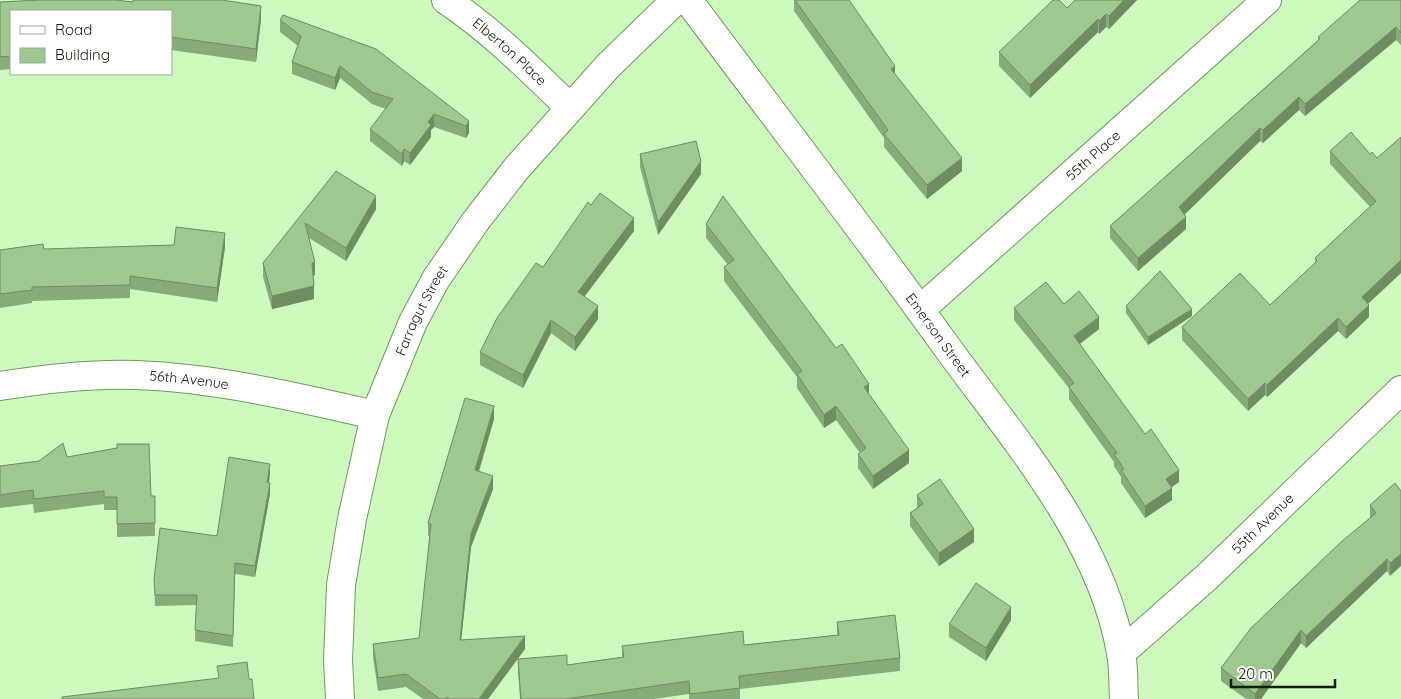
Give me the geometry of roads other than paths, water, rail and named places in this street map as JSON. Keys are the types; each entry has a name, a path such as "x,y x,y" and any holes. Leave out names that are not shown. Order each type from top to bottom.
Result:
{"street":[{"name":"Elberton Place","path":"446,0 472,18 516,54 570,108"},
{"name":"Farragut Street","path":"340,699 338,660 341,584 352,519 375,415 414,322 436,279 475,222 510,176 608,66 676,0"},
{"name":"Emerson Street","path":"688,0 920,310 1045,482 1080,540 1108,604 1121,653 1124,699"},
{"name":"55th Place","path":"920,310 1267,0"},
{"name":"56th Avenue","path":"0,386 47,379 134,374 192,379 303,398 375,415"},
{"name":"55th Avenue","path":"1121,653 1208,576 1401,390"}]}
